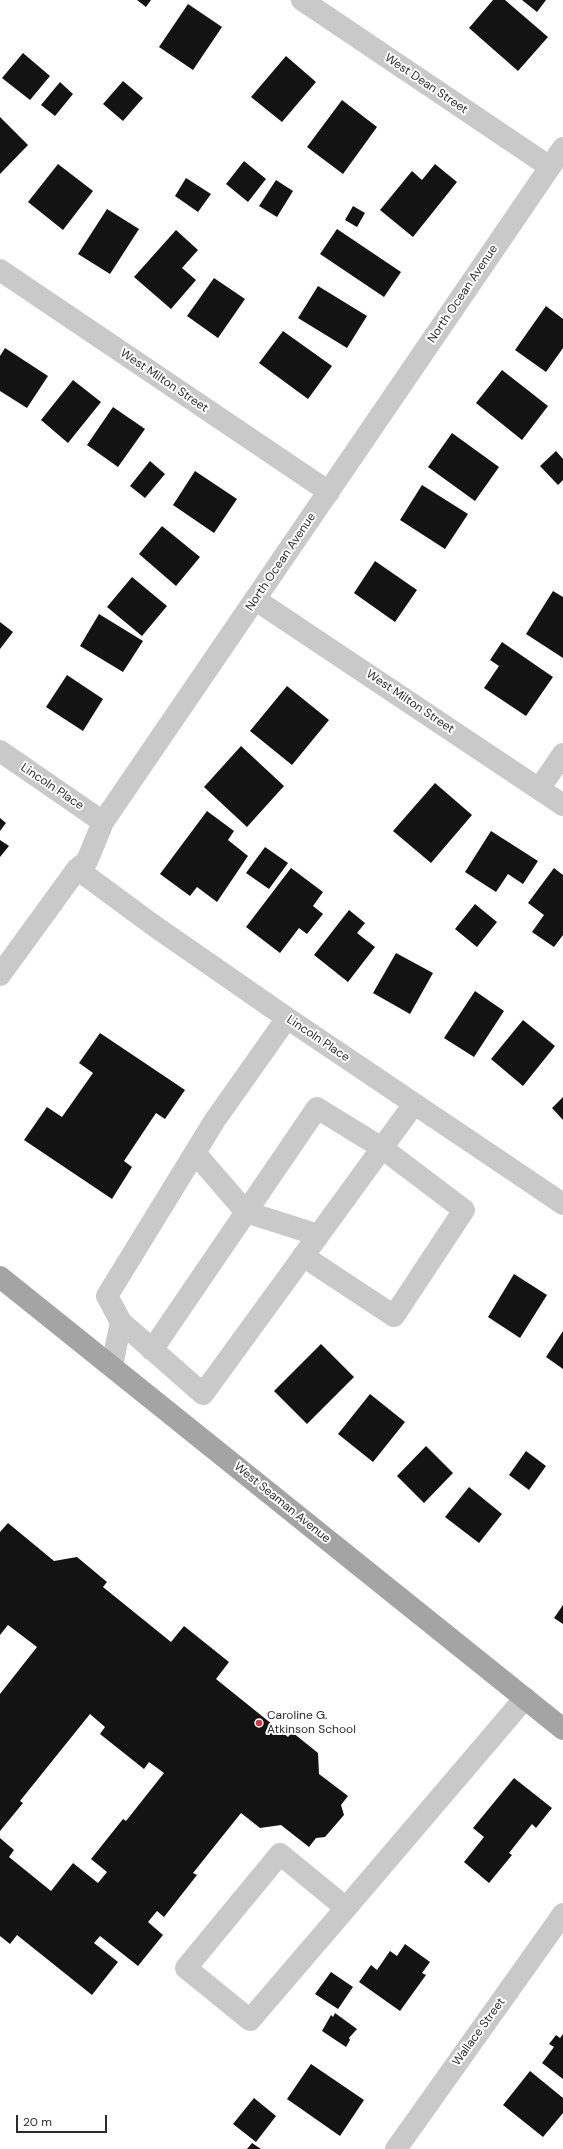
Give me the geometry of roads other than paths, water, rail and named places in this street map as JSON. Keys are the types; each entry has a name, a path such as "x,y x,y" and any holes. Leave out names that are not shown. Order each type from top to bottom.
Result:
{"main road":[{"name":"West Seaman Avenue","path":"0,1277 563,1729"}],"street":[{"name":"West Dean Street","path":"302,0 550,167"},
{"name":"North Ocean Avenue","path":"0,975 77,869 87,861 103,822 256,600 563,148"},
{"name":"West Milton Street","path":"0,270 329,492"},
{"name":"West Milton Street","path":"256,600 563,805"},
{"name":"Lincoln Place","path":"0,751 103,822"},
{"path":"539,789 563,754"},
{"name":"Lincoln Place","path":"77,869 153,925 287,1018 563,1204"},
{"path":"287,1018 215,1120 107,1296 121,1322 203,1394 414,1104"},
{"path":"152,1350 317,1108 382,1148 464,1210 394,1316 303,1256"},
{"path":"195,1153 246,1212 318,1236"},
{"path":"112,1366 121,1322"},
{"path":"346,1908 280,1854 186,1968 250,2020 346,1908 525,1698"},
{"name":"Wallace Street","path":"396,2149 563,1914"}],"place":[{"name":"Caroline G. Atkinson School","path":"259,1723"}]}
